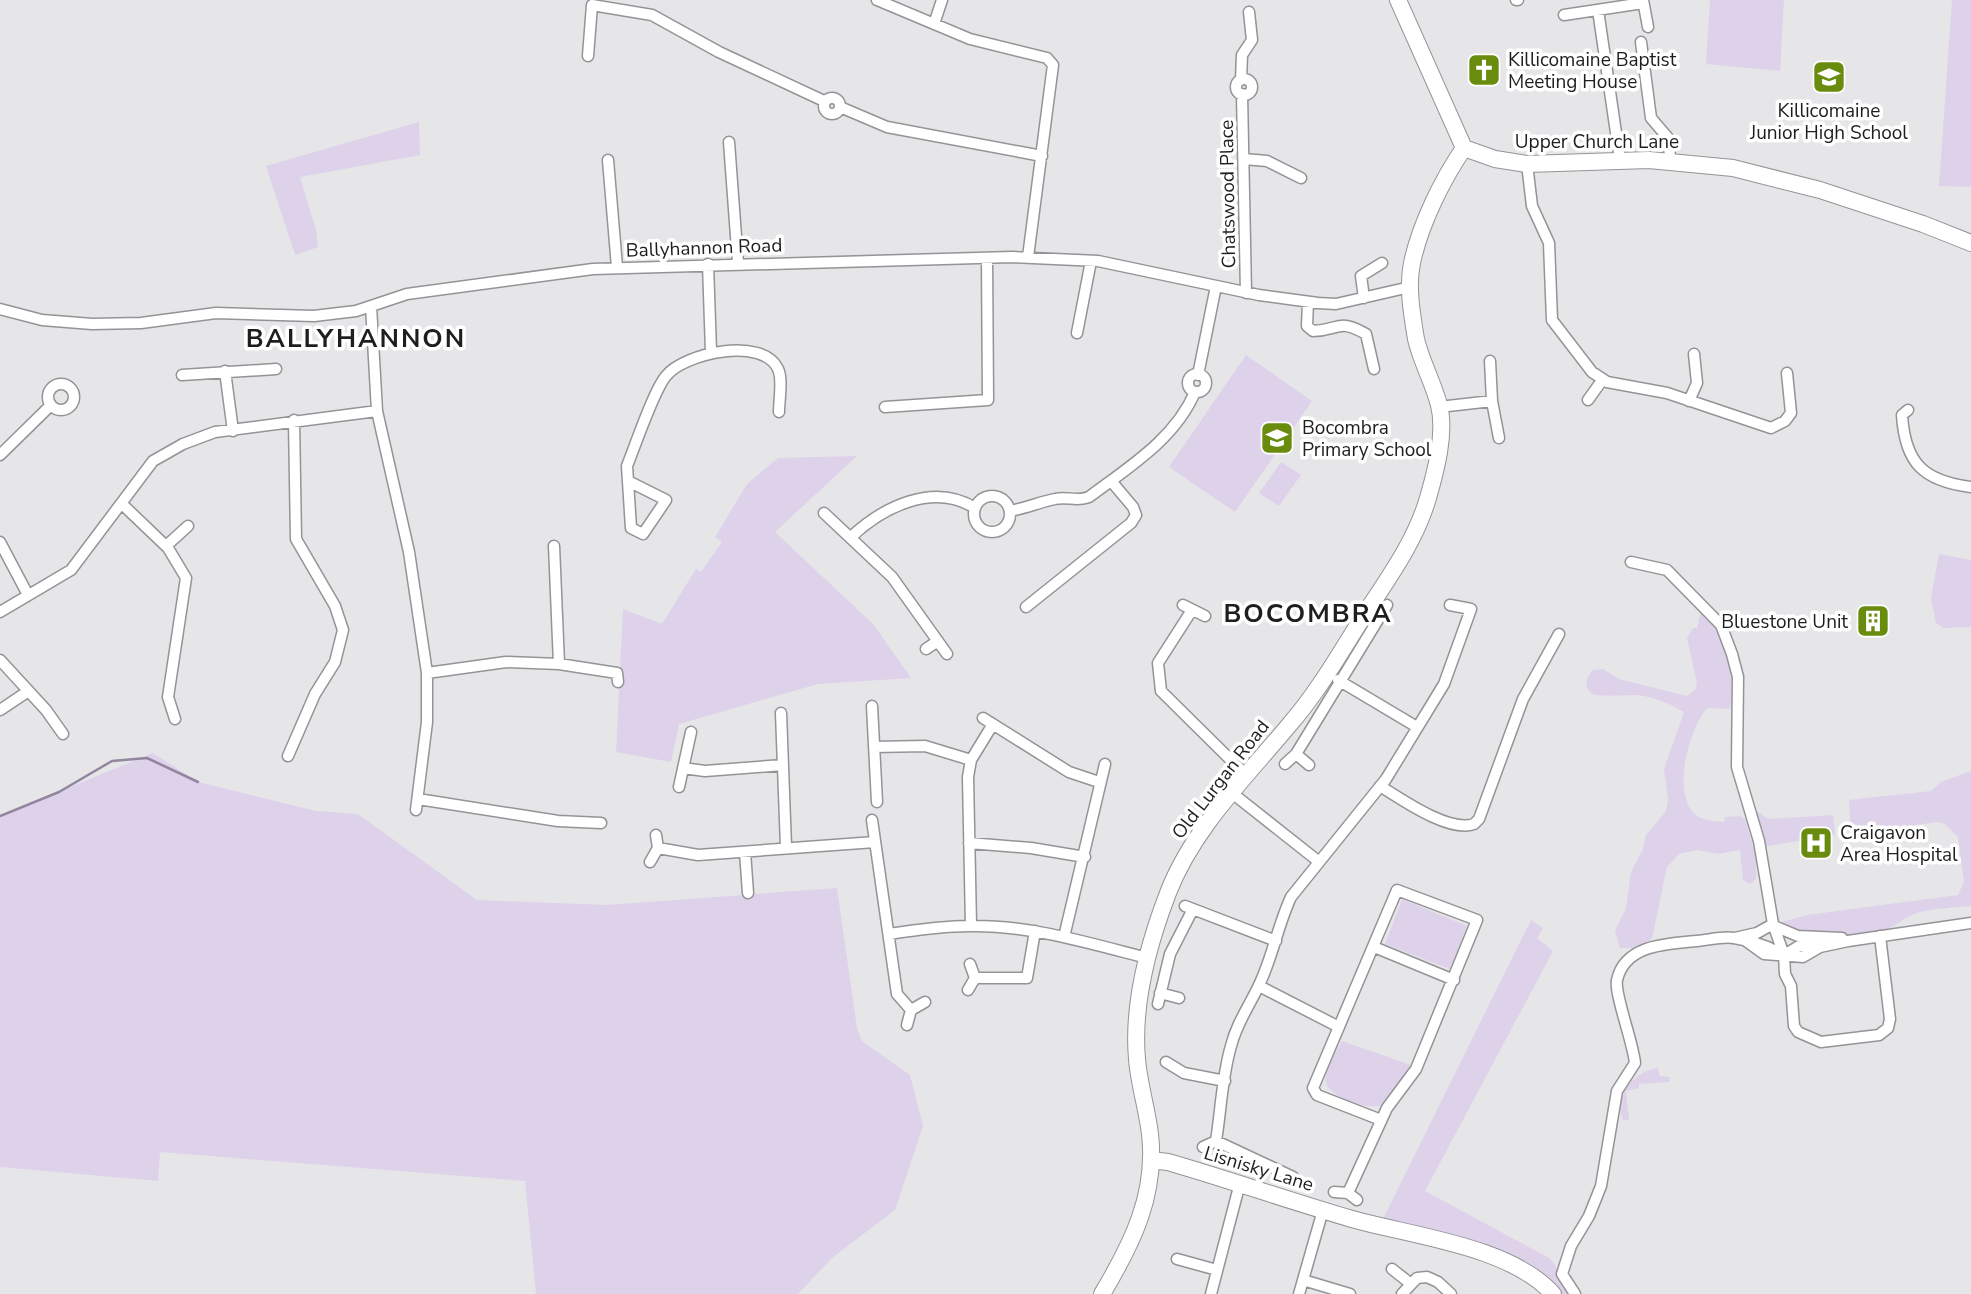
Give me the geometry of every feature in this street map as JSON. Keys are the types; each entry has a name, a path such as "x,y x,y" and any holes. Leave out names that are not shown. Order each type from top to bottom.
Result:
{"street":[{"path":"877,0 970,39 1046,58 1053,65 1028,257"},
{"path":"934,24 942,0"},
{"path":"1398,0 1464,148"},
{"path":"1564,15 1643,2 1648,27"},
{"path":"588,56 593,3 653,15 719,52 824,101 835,98 840,107 887,127 1042,156"},
{"path":"1598,10 1620,160"},
{"name":"Chatswood Place","path":"1246,293 1242,94 1248,94 1252,87 1248,80 1241,80 1242,55 1252,40 1249,12"},
{"path":"1641,42 1649,79 1651,118 1669,139 1670,161"},
{"path":"729,142 738,263"},
{"name":"Upper Church Lane","path":"1464,148 1495,159 1527,164 1670,161 1773,176 1923,224 1971,243"},
{"name":"Old Lurgan Road","path":"1102,1294 1122,1261 1142,1218 1152,1160 1137,1058 1138,1008 1147,958 1170,888 1192,844 1231,793 1293,721 1412,537 1427,501 1440,436 1440,407 1417,342 1410,287 1412,263 1424,227 1452,166 1464,148"},
{"path":"1244,159 1268,161 1301,178"},
{"path":"608,160 617,267"},
{"path":"1527,164 1532,206 1549,243 1552,320 1592,372 1603,379 1689,401 1770,428 1785,421 1791,413 1787,373"},
{"name":"Ballyhannon Road","path":"0,309 42,320 116,324 216,313 314,316 356,311 419,292 617,267 1028,257 1091,261 1246,293 1308,302 1336,304 1410,287"},
{"path":"886,407 988,400 987,258"},
{"path":"1077,333 1091,261"},
{"path":"1364,298 1361,276 1382,263"},
{"path":"708,264 711,352"},
{"path":"1010,510 1031,508 1058,498 1079,501 1089,498 1156,445 1186,413 1195,392 1203,390 1206,385 1203,377 1198,375 1216,286"},
{"path":"1308,302 1307,326 1313,331 1336,324 1351,326 1366,334 1374,369"},
{"path":"371,306 377,411 409,552 427,673 427,722 417,805 596,823 590,836"},
{"path":"628,481 666,500 643,534 631,528 627,466 665,376 687,359 711,352 751,352 768,356 779,370 779,412"},
{"path":"1689,401 1697,383 1694,354"},
{"path":"1490,360 1492,401 1499,438"},
{"path":"182,375 275,369"},
{"path":"225,371 233,431"},
{"path":"1588,400 1603,379"},
{"path":"1440,407 1492,401"},
{"path":"0,455 51,405"},
{"path":"1908,410 1902,415 1903,440 1909,455 1932,478 1971,487"},
{"path":"0,612 71,570 153,461 183,444 215,432 377,411"},
{"path":"288,756 315,694 335,662 342,630 335,606 296,540 294,420"},
{"path":"1026,607 1131,523 1136,515 1133,507 1111,481"},
{"path":"994,496 1004,500 1010,510 1005,527 988,532 978,526 975,508 982,499 994,496"},
{"path":"851,537 879,514 904,501 962,500 975,508"},
{"path":"122,504 166,546 186,578 168,697 176,719"},
{"path":"824,513 892,577 947,654"},
{"path":"166,546 188,526"},
{"path":"0,542 28,595"},
{"path":"554,546 559,664"},
{"path":"1631,562 1667,570 1721,625 1738,677 1738,774 1759,841 1773,925 1784,955 1785,974 1791,986 1792,1020 1798,1032 1821,1042 1879,1035 1888,1028 1890,1019 1880,936"},
{"path":"1216,1141 1230,1047 1240,1018 1259,986 1291,897 1380,786 1444,684 1472,605 1450,604"},
{"path":"1205,617 1188,608 1158,663 1161,691 1246,775"},
{"path":"1285,764 1296,754 1338,680 1385,608 1394,618"},
{"path":"1380,786 1441,820 1457,825 1474,824 1479,819 1523,699 1559,634"},
{"path":"926,649 938,641"},
{"path":"0,660 46,710 63,734"},
{"path":"427,673 506,662 559,664 617,673 618,682"},
{"path":"1338,680 1417,727"},
{"path":"0,710 27,692"},
{"path":"872,705 877,802"},
{"path":"781,713 786,847"},
{"path":"983,718 1069,772 1099,782"},
{"path":"971,926 968,777 971,760 993,724"},
{"path":"679,787 691,732"},
{"path":"874,747 925,746 971,760"},
{"path":"1296,754 1309,765"},
{"path":"1064,937 1105,764"},
{"path":"683,768 705,771 783,765"},
{"path":"1231,793 1318,861"},
{"path":"872,820 897,994 911,1010"},
{"path":"650,862 658,848 656,835"},
{"path":"658,848 689,855 875,842"},
{"path":"969,843 1031,848 1085,857"},
{"path":"745,852 748,893"},
{"path":"1334,1192 1353,1197 1381,1120 1416,1069 1477,920 1397,890 1313,1088 1317,1095 1381,1120"},
{"path":"1179,998 1159,999 1170,954 1189,908 1276,941"},
{"path":"1740,939 1764,954 1803,957 1820,947 1848,941 1971,923"},
{"path":"1574,1294 1562,1274 1571,1246 1589,1216 1601,1186 1617,1091 1635,1063 1628,1026 1616,990 1620,972 1626,963 1649,947 1740,939 1773,925"},
{"path":"1773,925 1798,936 1841,937 1848,941"},
{"path":"888,934 971,926 1035,931 1147,958"},
{"path":"975,978 1027,978 1035,931"},
{"path":"1374,947 1454,980"},
{"path":"968,990 975,978 970,964"},
{"path":"1259,986 1339,1027"},
{"path":"908,1025 911,1010 925,1002"},
{"path":"1164,1059 1184,1073 1225,1081"},
{"path":"1203,1147 1216,1141 1288,1173"},
{"name":"Lisnisky Lane","path":"1152,1160 1168,1162 1323,1210 1495,1257 1517,1265 1553,1294"},
{"path":"1211,1294 1240,1183"},
{"path":"1299,1294 1323,1210"},
{"path":"1177,1259 1217,1270"},
{"path":"1392,1269 1411,1284"},
{"path":"1402,1294 1417,1278 1427,1277 1451,1294"},
{"path":"1303,1280 1350,1294"}],"shaded area":[{"path":"1710,0 1784,0 1780,71 1706,64"},
{"path":"1952,0 1971,0 1971,187 1939,186"},
{"path":"419,122 420,155 300,177 316,230 318,247 295,255 266,166"},
{"path":"1246,355 1312,401 1235,512 1169,467"},
{"path":"857,456 775,532 873,624 911,678 818,684 679,724 671,762 616,752 623,609 662,624 696,569 701,572 722,542 715,537 747,484 778,458"},
{"path":"1281,462 1301,475 1279,506 1259,493"},
{"path":"1939,554 1971,560 1971,627 1944,628 1936,623 1931,598"},
{"path":"1701,611 1718,630 1728,656 1730,709 1707,708 1700,718 1685,762 1685,794 1689,806 1700,818 1724,822 1725,817 1740,816 1745,819 1756,856 1756,879 1750,884 1743,880 1740,850 1718,854 1697,850 1679,854 1667,867 1652,938 1640,948 1620,948 1615,931 1626,908 1631,872 1643,849 1646,835 1666,811 1668,800 1664,769 1684,712 1642,696 1592,694 1587,688 1587,679 1593,670 1603,669 1619,679 1687,696 1695,690 1697,683 1687,638 1693,628 1697,628"},
{"path":"153,753 198,782 316,811 358,814 477,900 607,905 837,888 857,1028 862,1041 910,1075 923,1126 895,1210 832,1258 798,1294 536,1294 525,1181 160,1152 158,1181 0,1167 0,816"},
{"path":"1971,771 1971,906 1923,911 1887,929 1848,936 1816,936 1790,929 1782,922 1807,915 1958,895 1964,882 1958,837 1945,824 1938,822 1851,833 1849,800 1931,791 1941,782"},
{"path":"1754,809 1768,819 1833,815 1835,835 1767,846 1763,841"},
{"path":"1402,899 1467,926 1450,969 1385,944"},
{"path":"1531,920 1543,928 1537,938 1553,951 1425,1191 1549,1258 1568,1294 1559,1294 1552,1286 1383,1219"},
{"path":"1342,1041 1411,1065 1383,1105 1369,1106 1350,1101 1329,1088 1326,1082 1327,1072"},
{"path":"1658,1068 1660,1076 1669,1077 1670,1082 1639,1084 1639,1088 1626,1091 1629,1120 1623,1120 1621,1102 1628,1086 1641,1074"}],"waterway":[{"path":"0,816 59,792 112,761 147,758 198,782"}],"place":[{"name":"Killicomaine Baptist Meeting House","path":"1484,70"},
{"name":"Killicomaine Junior High School","path":"1829,77"},
{"name":"Bocombra Primary School","path":"1277,438"},
{"name":"Bluestone Unit","path":"1873,621"},
{"name":"Craigavon Area Hospital","path":"1816,843"}],"district":[{"name":"BALLYHANNON","path":"356,338"},
{"name":"BOCOMBRA","path":"1308,613"}]}
